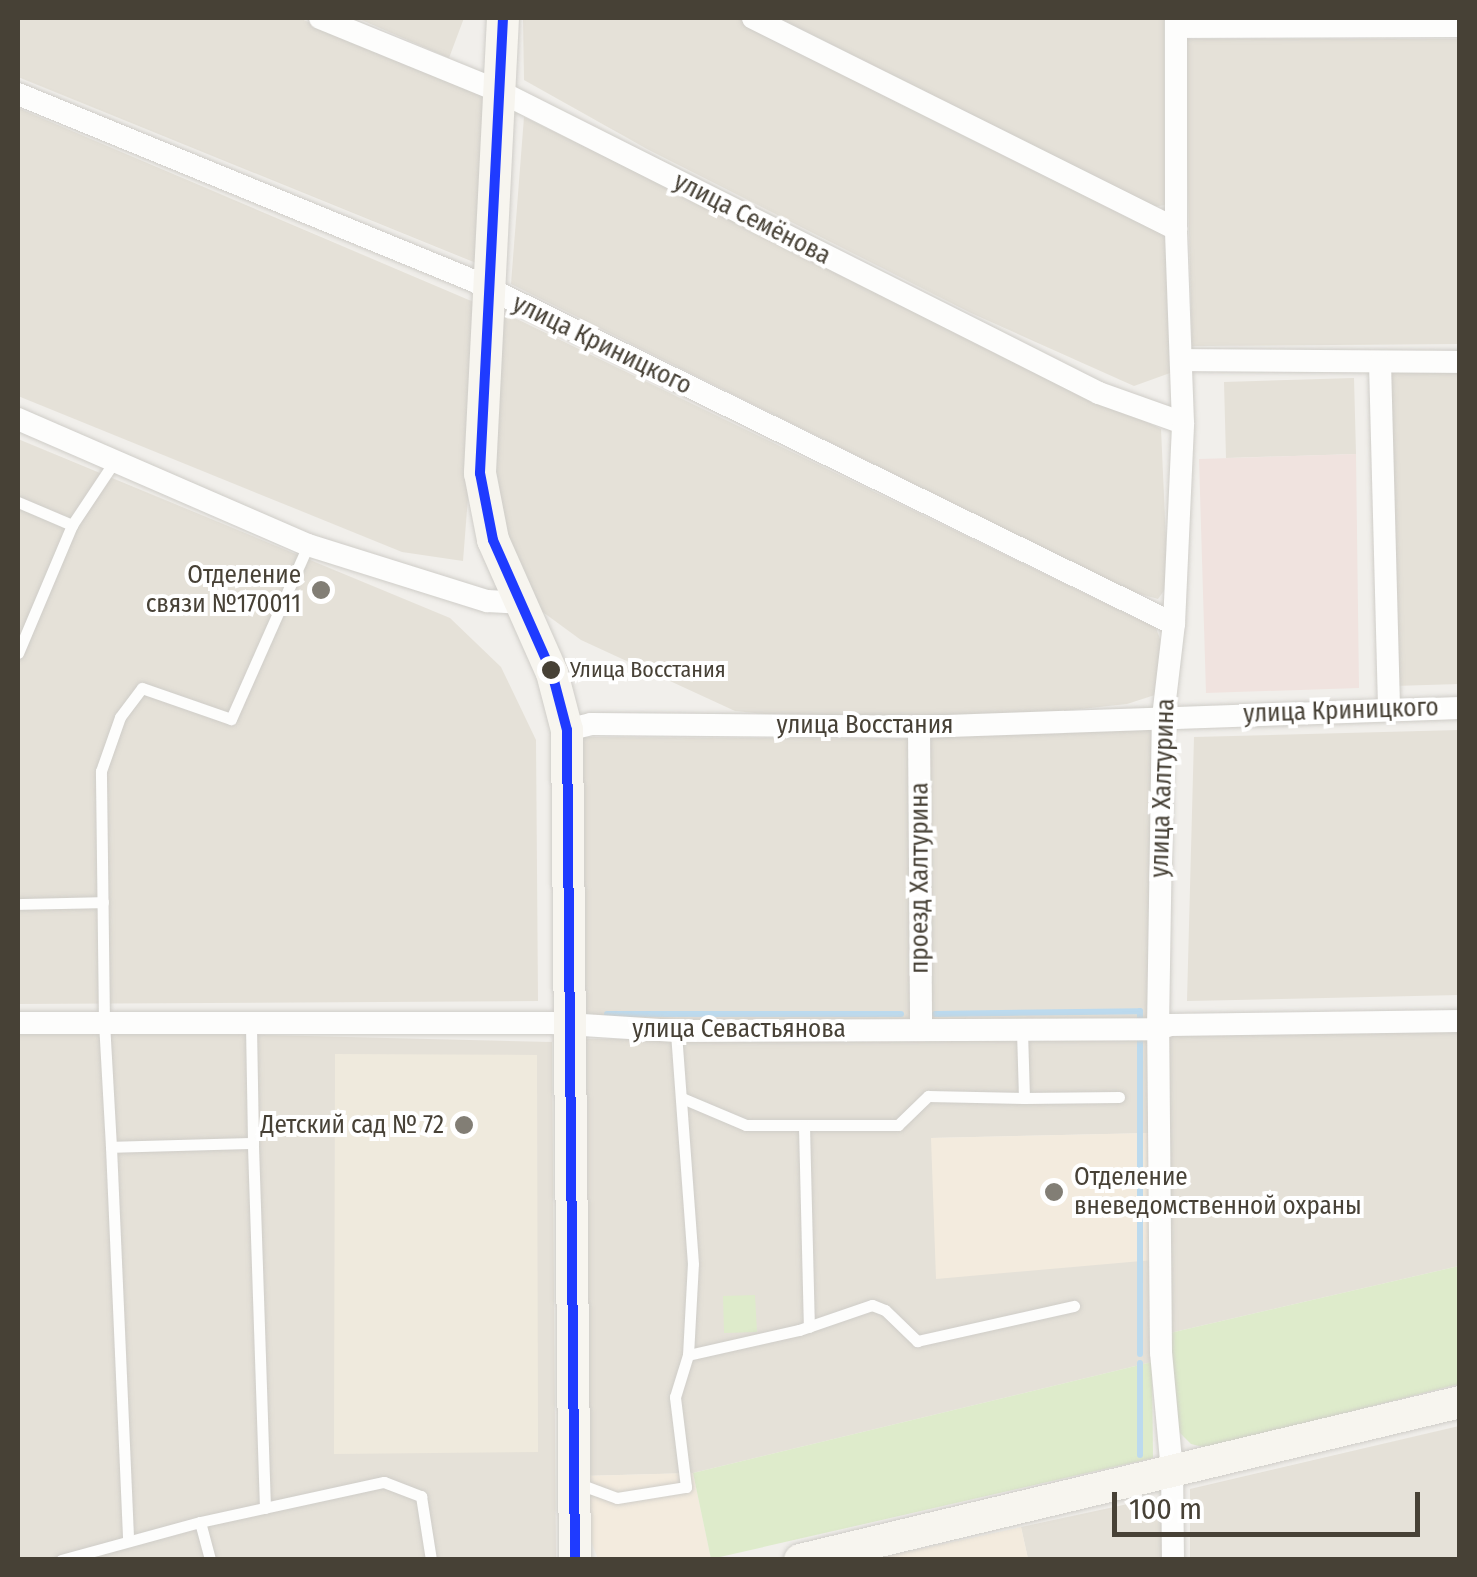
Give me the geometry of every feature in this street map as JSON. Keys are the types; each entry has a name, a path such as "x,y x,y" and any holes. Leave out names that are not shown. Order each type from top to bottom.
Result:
{"main road":[{"path":"504,18 480,472 493,540 552,673 567,730 571,1480 575,1560"},
{"path":"800,1560 1460,1402"}],"street":[{"name":"улица Семёнова","path":"320,18 500,92 1099,393 1183,423"},
{"path":"753,18 1176,228"},
{"path":"1176,22 1460,26"},
{"name":"улица Халтурина","path":"1173,1560 1172,1471 1161,1353 1158,1030 1163,718 1174,624 1183,423 1176,228 1176,22"},
{"name":"улица Криницкого","path":"18,94 492,291 1174,624"},
{"path":"1183,360 1460,362"},
{"path":"1380,364 1389,709"},
{"path":"18,419 308,545 486,601 520,604"},
{"name":"улица Криницкого","path":"1163,718 1460,708"},
{"name":"улица Восстания","path":"567,730 591,724 919,727 1163,718"},
{"name":"проезд Халтурина","path":"919,727 921,1029"},
{"name":"улица Севастьянова","path":"18,1023 569,1023 676,1030 1158,1030 1170,1025 1460,1022"}],"lane":[{"path":"18,653 72,526 114,462"},
{"path":"18,502 72,526"},
{"path":"128,1542 104,1022 101,772 120,717 142,688 230,719 308,545"},
{"path":"18,904 103,902"},
{"path":"251,1026 265,1508"},
{"path":"571,1480 617,1498 686,1488 675,1397 688,1354 693,1264 676,1030"},
{"path":"1022,1030 1024,1098"},
{"path":"682,1098 746,1125 898,1126 928,1096 1119,1097"},
{"path":"804,1126 810,1326"},
{"path":"112,1147 253,1143"},
{"path":"688,1354 810,1326 872,1305 894,1317 917,1341 1074,1306"},
{"path":"61,1560 200,1522 384,1482 420,1496 431,1560"},
{"path":"200,1522 210,1560"}],"shaded area":[{"path":"18,18 299,18 490,99 481,265 18,77"},
{"path":"357,18 464,18 449,58"},
{"path":"523,18 738,18 1165,233 1170,373 1134,386 971,313 647,149 524,80"},
{"path":"779,18 1164,18 1165,205 1153,207"},
{"path":"1184,39 1459,39 1459,344 1192,346"},
{"path":"18,108 483,306 463,561 402,552 18,396"},
{"path":"524,117 1161,429 1168,585 1158,599 1130,591 511,284"},
{"path":"498,310 1156,628 1164,650 1161,693 1127,704 1007,717 801,718 735,711 581,640 540,610 516,573 491,478"},
{"path":"1389,372 1459,372 1459,684 1394,686"},
{"path":"1354,378 1356,454 1226,458 1224,382"},
{"path":"18,439 450,618 501,667 536,740 538,1001 18,1004"},
{"path":"1356,454 1359,688 1206,693 1199,459"},
{"path":"1156,728 1151,1020 931,1019 929,738"},
{"path":"1459,730 1459,995 1187,1001 1194,737"},
{"path":"580,737 909,739 914,1019 673,1024 582,1017"},
{"path":"1459,1028 1459,1266 1170,1333 1168,1033"},
{"path":"18,1029 552,1042 556,1559 18,1560"},
{"path":"1152,1037 1152,1133 931,1138 1153,1260 1152,1362 693,1473 582,1476 581,1039"},
{"path":"335,1054 537,1055 538,1452 334,1454"},
{"path":"1152,1133 1153,1260 936,1279 931,1138"},
{"path":"1459,1426 1459,1559 1190,1559 1190,1489"},
{"path":"693,1473 711,1559 598,1559 586,1528 582,1476"},
{"path":"1165,1496 1165,1559 1028,1559 1021,1527"},
{"path":"1021,1527 1028,1559 874,1559"}],"green space":[{"path":"1459,1266 1459,1384 1207,1448 1191,1444 1176,1429 1170,1333"},
{"path":"755,1295 757,1332 724,1333 723,1296"},
{"path":"1152,1362 1153,1458 711,1559 693,1473"}],"waterway":[{"path":"935,1014 1140,1011 1140,1017"},
{"path":"607,1014 901,1014"},
{"path":"1140,1038 1140,1354"},
{"path":"1140,1363 1140,1455"}],"transit line":[{"path":"503,18 480,473 493,540 552,673 567,730 575,1560"}],"place":[{"name":"Отделение связи №170011","path":"321,590"},
{"name":"Улица Восстания","path":"551,670"},
{"name":"Детский сад № 72","path":"464,1125"},
{"name":"Отделение вневедомственной охраны","path":"1054,1192"}]}
